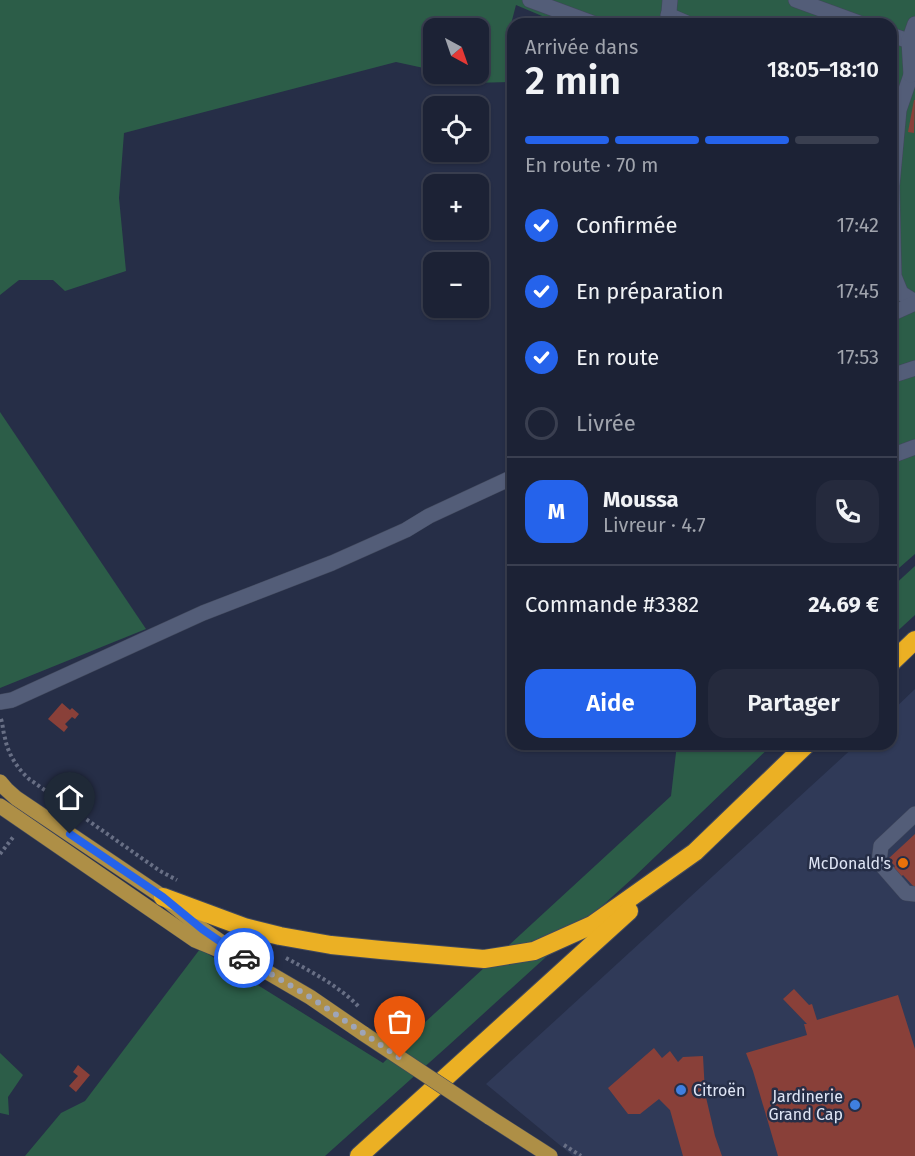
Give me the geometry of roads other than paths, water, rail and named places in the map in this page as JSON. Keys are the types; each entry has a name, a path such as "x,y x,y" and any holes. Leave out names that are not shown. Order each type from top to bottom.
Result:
{"highway":[{"path":"897,657 915,640"},
{"path":"897,670 915,654"},
{"path":"163,897 244,927 331,945 484,958 534,951 592,925 695,852 801,750"},
{"path":"359,1156 808,750"}],"main road":[{"path":"0,782 16,798 163,897 202,929 249,962 310,997 549,1156"},
{"path":"0,806 195,940 249,962"}],"lane":[{"path":"530,0 579,18"},
{"path":"796,0 846,18"},
{"path":"897,104 913,74 909,41 915,24"},
{"path":"897,37 909,41"},
{"path":"897,284 900,293 915,302"},
{"path":"897,311 915,302"},
{"path":"897,374 915,368"},
{"path":"897,454 915,447"},
{"path":"0,712 6,701 202,613 332,563 406,530 429,516 507,480"},
{"path":"915,814 881,846 879,862 906,892 915,894"}],"place":[{"name":"McDonald's","path":"903,863"},
{"name":"Citroën","path":"681,1090"},
{"name":"Jardinerie Grand Cap","path":"855,1105"}]}
